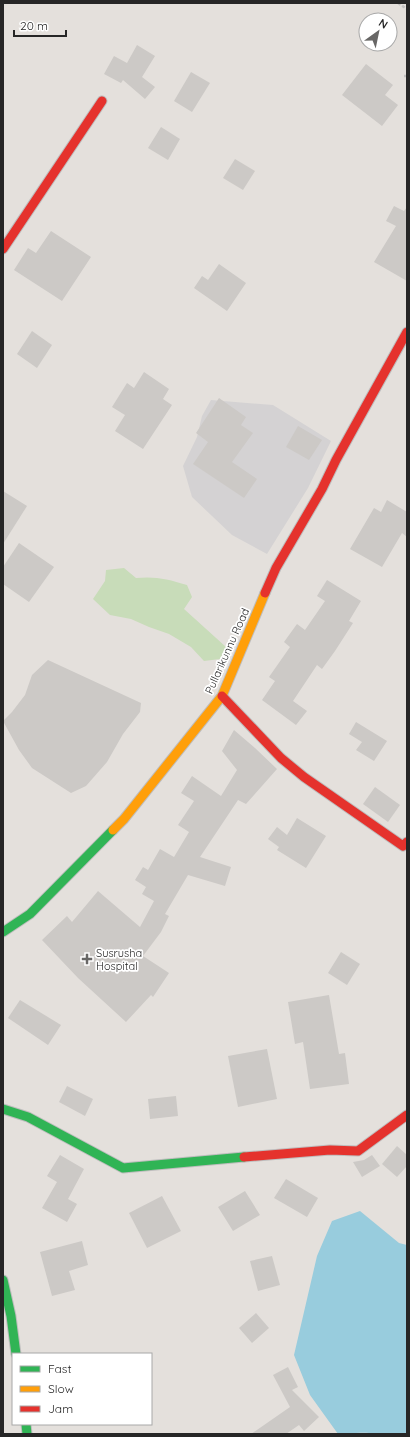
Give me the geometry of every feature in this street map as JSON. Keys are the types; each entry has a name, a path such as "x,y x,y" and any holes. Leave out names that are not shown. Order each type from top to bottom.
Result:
{"street":[{"path":"3,249 102,101"},
{"name":"Pullarikunnu Road","path":"3,932 30,914 124,819 222,696 276,568 322,489 336,460 407,332"},
{"path":"222,696 281,758 304,777 403,846 407,842"},
{"path":"3,1109 28,1117 123,1168 330,1150 358,1150 407,1115"},
{"path":"3,1280 11,1316 16,1353"}],"path":[{"path":"398,3 407,10"}],"shaded area":[{"path":"211,400 273,405 331,441 308,488 267,554 232,535 192,497 183,466 197,437 202,416"}],"green space":[{"path":"124,568 136,578 162,578 187,585 192,597 184,609 226,647 220,659 204,661 191,647 169,634 131,619 110,615 93,599 105,581 106,570"}],"water":[{"path":"360,1211 399,1243 407,1245 407,1434 338,1434 310,1395 294,1355 317,1256 332,1221"}],"building":[{"path":"137,45 155,56 142,77 155,87 145,99 123,80 121,83 104,74 114,56 127,63"},
{"path":"366,64 393,85 385,95 398,105 382,126 342,95"},
{"path":"191,72 210,83 192,112 174,101"},
{"path":"161,127 180,139 168,160 148,148"},
{"path":"235,159 255,171 243,190 223,178"},
{"path":"394,206 404,211 407,207 407,281 374,262 396,226 386,221"},
{"path":"51,231 91,257 62,301 14,270 28,248 36,253"},
{"path":"219,264 246,283 227,311 194,288 202,276 208,280"},
{"path":"32,331 52,345 37,368 17,354"},
{"path":"144,372 169,389 163,399 172,405 143,449 115,431 125,415 112,407 127,383 134,388"},
{"path":"219,398 246,417 241,425 253,433 232,462 257,479 244,498 193,464 208,442 196,433"},
{"path":"298,426 322,440 309,460 286,447"},
{"path":"3,491 27,506 3,544"},
{"path":"387,500 407,512 407,537 402,533 382,567 350,549 374,508 381,512"},
{"path":"19,543 54,567 29,602 3,584 3,567"},
{"path":"327,580 361,601 349,621 353,623 335,651 322,669 317,665 293,701 307,711 296,725 262,700 275,681 269,677 290,647 284,642 297,624 305,630 325,601 317,596"},
{"path":"48,660 141,703 140,712 123,734 107,762 86,786 71,793 32,768 19,750 3,721 25,695 32,675"},
{"path":"356,722 387,741 374,761 356,750 362,742 349,734"},
{"path":"234,730 277,769 246,804 238,800 200,857 231,867 225,886 188,875 165,914 169,916 161,932 143,956 169,973 153,997 151,995 126,1022 78,978 42,940 67,916 72,922 98,891 140,927 154,901 142,894 146,887 135,880 143,867 148,870 160,849 174,857 189,832 178,825 194,801 181,793 192,776 221,796 237,770 222,751"},
{"path":"375,787 400,805 388,822 363,804"},
{"path":"297,818 326,836 306,868 277,850 279,847 268,839 277,827 287,835"},
{"path":"341,952 360,964 347,985 328,973"},
{"path":"329,995 339,1054 345,1053 349,1084 310,1089 303,1042 295,1044 288,1002"},
{"path":"20,1000 61,1025 48,1045 8,1018"},
{"path":"267,1049 277,1099 238,1107 228,1056"},
{"path":"67,1086 93,1099 85,1116 59,1102"},
{"path":"176,1096 178,1116 150,1119 148,1099"},
{"path":"397,1146 407,1155 407,1166 397,1177 382,1164"},
{"path":"60,1155 84,1169 68,1199 77,1204 67,1222 42,1208 57,1182 47,1176"},
{"path":"372,1155 380,1166 362,1177 353,1162 364,1160"},
{"path":"286,1179 318,1198 307,1217 274,1198"},
{"path":"245,1191 260,1215 233,1231 218,1207"},
{"path":"162,1196 181,1231 147,1248 129,1213"},
{"path":"82,1241 88,1265 69,1271 75,1290 52,1296 40,1252"},
{"path":"272,1256 280,1285 258,1291 250,1261"},
{"path":"256,1313 269,1328 252,1343 239,1328"},
{"path":"288,1367 298,1387 292,1390 319,1417 304,1431 299,1425 286,1434 251,1434 290,1407 273,1375"}],"traffic: fast":[{"path":"3,932 30,914 113,830"},
{"path":"3,1109 28,1117 123,1168 244,1157"},
{"path":"3,1280 11,1316 16,1353"},
{"path":"26,1425 27,1434"}],"traffic: slow":[{"path":"113,830 124,819 222,696 265,593"}],"traffic: jam":[{"path":"3,249 102,101"},
{"path":"265,593 276,568 322,489 336,460 407,332"},
{"path":"222,696 281,758 304,777 403,846 407,842"},
{"path":"244,1157 330,1150 358,1151 407,1115"}],"place":[{"name":"Susrusha Hospital","path":"87,959"}]}
